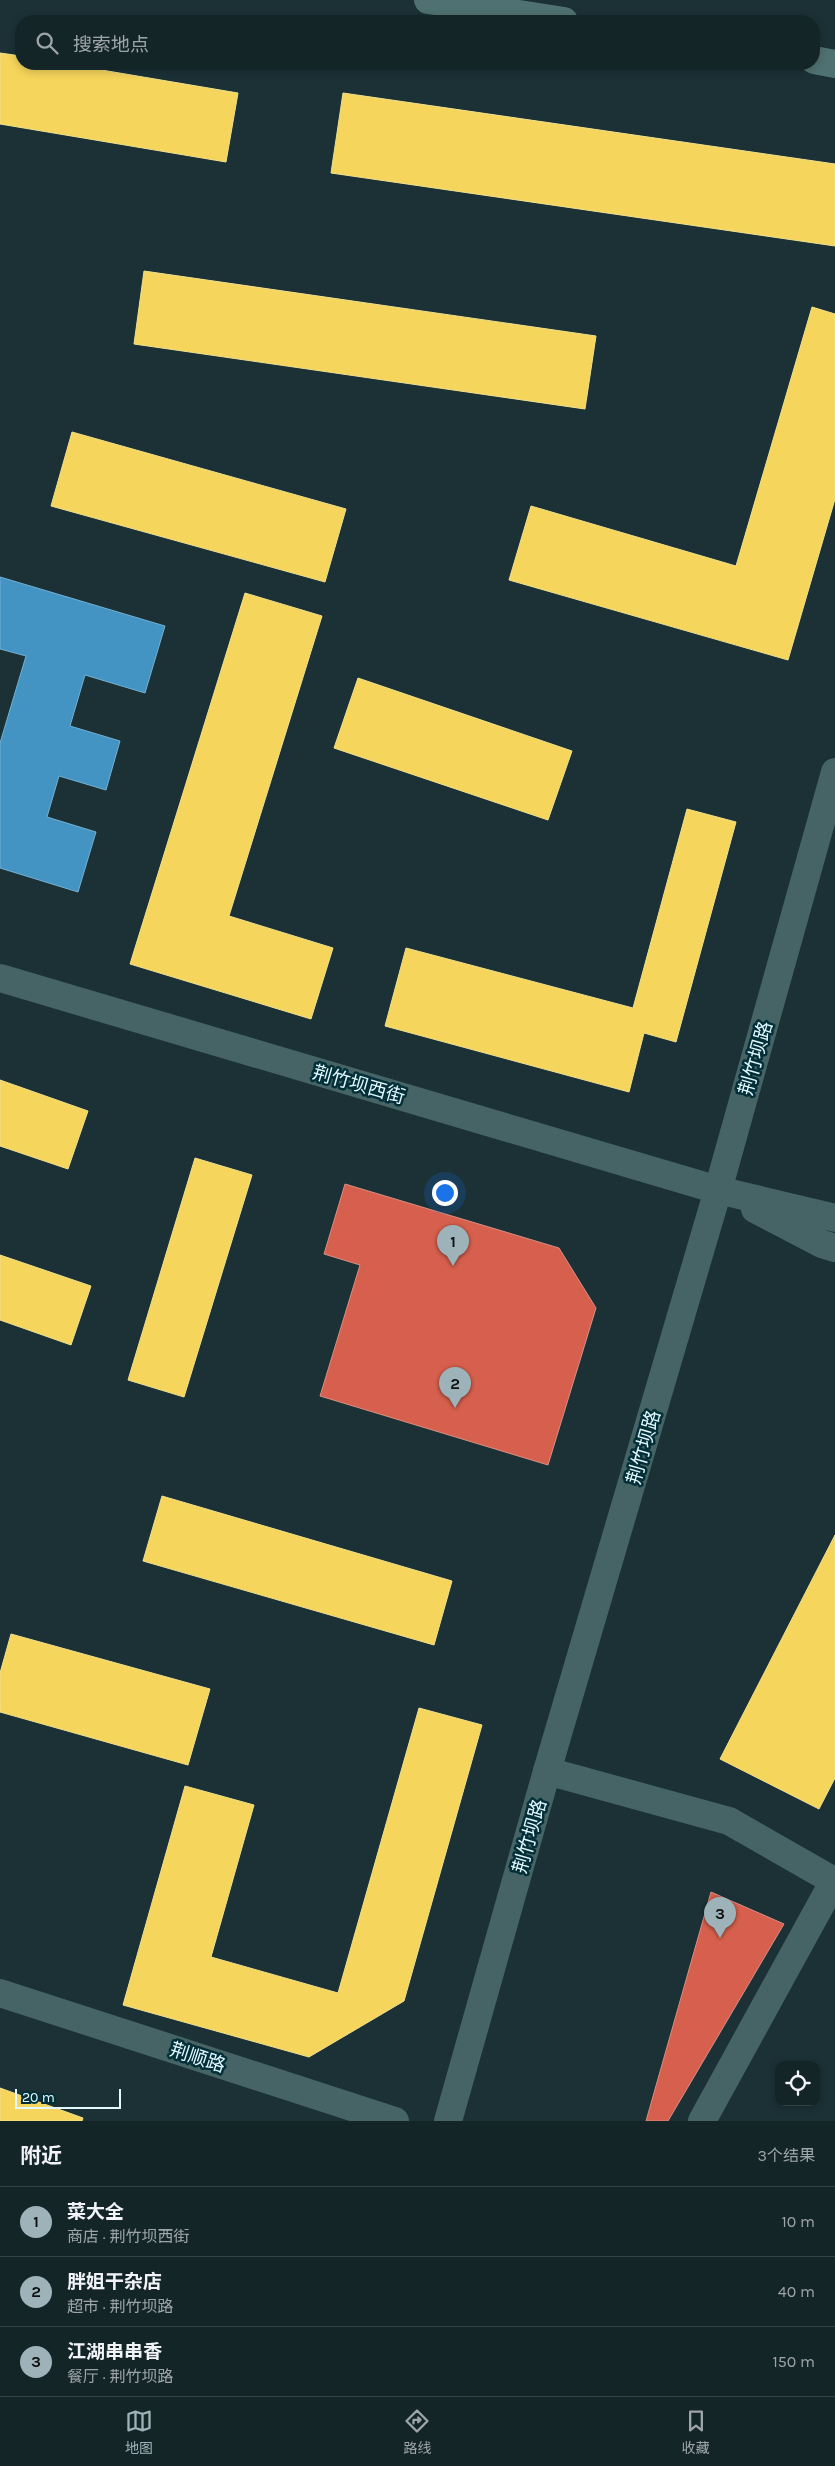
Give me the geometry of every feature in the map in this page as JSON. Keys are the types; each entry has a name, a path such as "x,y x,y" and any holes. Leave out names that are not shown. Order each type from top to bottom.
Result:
{"main road":[{"path":"428,0 525,15"},
{"path":"820,61 835,64"}],"street":[{"name":"荆竹坝路","path":"448,2121 547,1771 718,1190 835,772"},
{"name":"荆竹坝西街","path":"0,978 718,1190"},
{"path":"718,1190 835,1218"},
{"path":"718,1190 822,1244 835,1248"},
{"path":"547,1771 729,1821 834,1880 702,2121"},
{"name":"荆顺路","path":"0,1993 395,2121"}],"building: 住宅":[{"path":"0,53 15,55 15,70 102,70 238,93 226,162 0,124"},
{"path":"343,93 835,164 835,246 331,173"},
{"path":"144,271 596,336 585,409 134,344"},
{"path":"812,307 835,314 835,499 788,660 509,580 531,506 736,566"},
{"path":"72,432 346,509 325,582 51,506"},
{"path":"245,593 322,616 229,916 333,948 311,1019 130,964"},
{"path":"358,678 572,751 548,820 334,748"},
{"path":"687,809 736,822 676,1042 644,1033 629,1092 385,1026 406,948 633,1008"},
{"path":"0,1080 88,1111 68,1169 0,1146"},
{"path":"195,1158 252,1175 184,1397 128,1380"},
{"path":"0,1255 91,1286 71,1345 0,1320"},
{"path":"162,1496 452,1581 434,1645 143,1561"},
{"path":"835,1535 835,1778 819,1809 720,1759"},
{"path":"11,1634 210,1689 188,1765 0,1712 0,1673"},
{"path":"419,1708 482,1725 404,2001 309,2057 123,2005 185,1786 254,1805 211,1957 338,1993"},
{"path":"0,2088 83,2118 82,2121 0,2121"}],"building: 商业":[{"path":"345,1184 559,1248 596,1308 548,1465 320,1396 360,1265 324,1254"},
{"path":"711,1892 784,1924 668,2121 646,2121"}],"building: 学校":[{"path":"0,577 165,626 145,693 85,675 70,726 120,741 106,790 59,776 47,817 96,832 78,892 0,868 0,743 26,656 0,649"}],"place":[{"name":"菜大全","path":"453,1266"},
{"name":"胖姐干杂店","path":"455,1408"},
{"name":"江湖串串香","path":"720,1938"}]}
